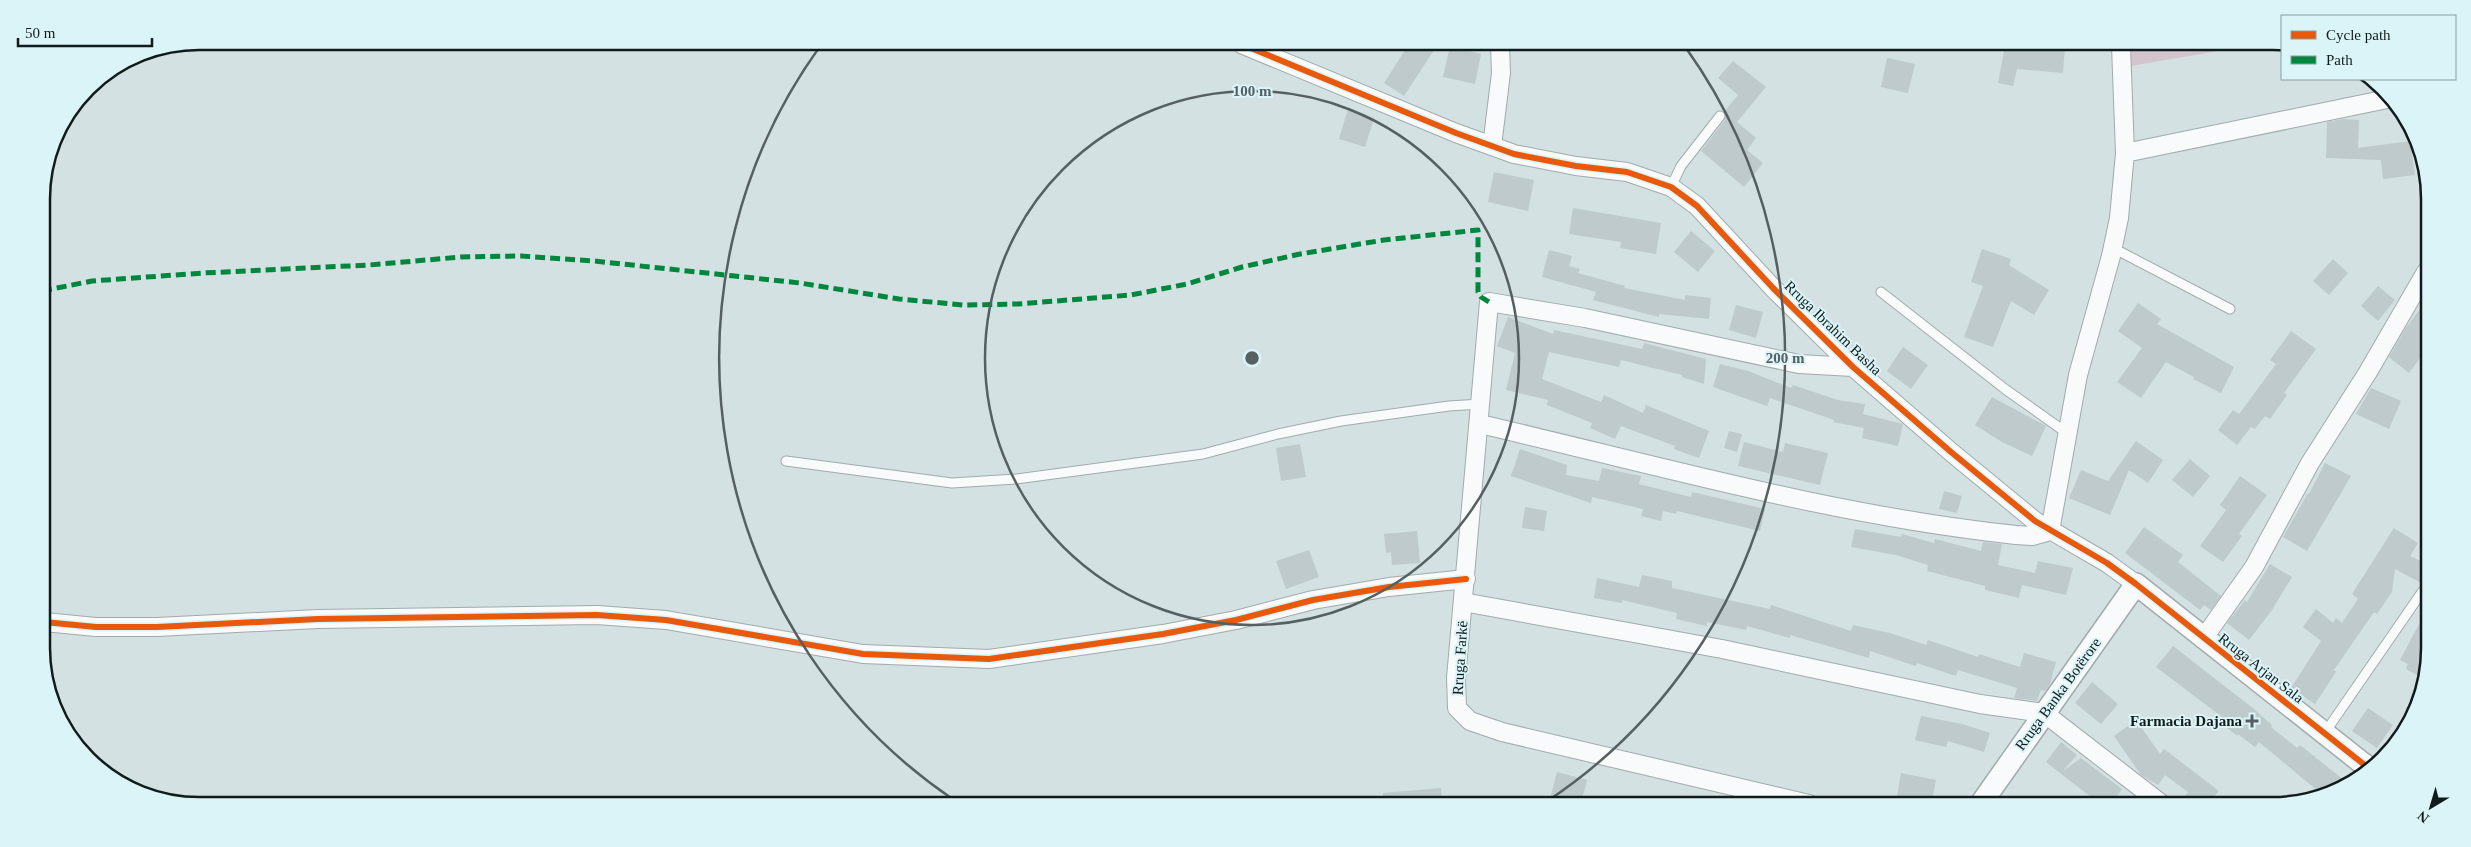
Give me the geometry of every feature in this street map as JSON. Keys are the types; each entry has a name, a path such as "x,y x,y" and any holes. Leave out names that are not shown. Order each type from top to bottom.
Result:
{"street":[{"name":"Rruga Ibrahim Basha","path":"1255,50 1492,146 1538,160 1627,172 1671,186 1697,206 1773,288 1853,367 1951,452 2050,531 2107,563 2136,584"},
{"path":"1492,146 1500,73 1500,50"},
{"path":"1480,424 1762,492 1904,519 2016,535 2032,536 2050,531 2078,375 2113,248 2119,218 2126,153 2121,50"},
{"path":"2126,153 2383,100"},
{"path":"2203,639 2254,567 2310,463 2368,372 2421,281"},
{"name":"Rruga Farkë","path":"1780,797 1551,745 1502,732 1470,721 1458,708 1456,697 1463,602 1480,424 1489,302 1585,318 1799,364 1853,367"},
{"path":"50,623 96,627 131,627 318,619 597,615 666,620 863,654 989,659 1163,634 1236,620 1314,600 1388,587 1466,579"},
{"name":"Rruga Arjan Sala","path":"2136,584 2203,639 2364,765"},
{"name":"Rruga Banka Botërore","path":"1986,797 2136,584"},
{"path":"1463,602 1722,649 1980,704 2044,713 2154,797"}],"lane":[{"path":"1671,186 1682,166 1720,116"},
{"path":"2113,248 2230,309"},
{"path":"1881,292 2005,389 2068,432"},
{"path":"786,461 952,482 1016,479 1203,454 1278,434 1341,421 1440,407 1481,404"},
{"path":"2324,734 2421,593"}],"shaded area":[{"path":"2125,50 2224,50 2125,67"}],"building":[{"path":"1405,50 1434,50 1404,96 1384,83"},
{"path":"1449,50 1466,50 1481,54 1475,84 1443,77"},
{"path":"2004,50 2065,50 2063,73 2017,69 2013,86 1998,83"},
{"path":"1887,58 1915,64 1908,93 1881,87"},
{"path":"1733,61 1766,87 1737,122 1756,138 1747,150 1763,163 1744,187 1701,151 1725,120 1724,112 1738,95 1718,78"},
{"path":"1348,109 1374,118 1365,147 1339,139"},
{"path":"2343,119 2359,120 2358,148 2410,141 2415,175 2383,179 2381,160 2326,158 2327,122"},
{"path":"1494,172 1534,180 1528,211 1488,202"},
{"path":"1573,208 1661,223 1656,254 1620,248 1621,242 1569,234"},
{"path":"1691,231 1715,251 1698,272 1674,252"},
{"path":"1982,249 2011,259 2009,265 2049,290 2034,315 2011,301 1993,347 1964,337 1983,286 1971,282"},
{"path":"1549,250 1572,256 1569,266 1580,269 1578,273 1625,286 1624,288 1685,300 1685,295 1711,298 1709,319 1659,314 1659,317 1593,300 1596,292 1542,277"},
{"path":"2333,259 2348,273 2329,295 2313,281"},
{"path":"2378,286 2395,300 2378,321 2361,306"},
{"path":"2138,303 2161,319 2157,324 2234,367 2221,393 2193,379 2194,377 2166,362 2141,398 2117,382 2142,348 2118,331"},
{"path":"1736,305 1763,312 1756,338 1729,330"},
{"path":"2421,308 2421,357 2409,373 2389,357 2405,329"},
{"path":"1508,317 1553,334 1554,330 1642,349 1644,343 1706,359 1704,384 1682,377 1682,375 1621,360 1619,367 1549,352 1542,379 1601,402 1604,395 1643,413 1646,405 1709,431 1699,458 1674,449 1675,446 1621,426 1615,439 1590,428 1592,423 1547,405 1548,400 1506,390 1515,353 1497,346"},
{"path":"2291,331 2316,349 2284,393 2287,395 2270,419 2265,416 2255,429 2251,427 2237,445 2218,430 2233,410 2239,414 2276,364 2270,360"},
{"path":"1903,347 1928,365 1911,389 1887,371"},
{"path":"1720,364 1748,371 1791,388 1793,385 1838,400 1865,404 1863,414 1903,424 1898,446 1862,438 1864,428 1833,422 1834,420 1770,398 1767,406 1713,387"},
{"path":"2371,388 2401,401 2389,429 2356,414"},
{"path":"1992,397 2046,426 2032,456 2002,442 1975,425"},
{"path":"1729,431 1742,434 1737,452 1724,448"},
{"path":"2136,441 2163,460 2148,483 2129,470 2110,515 2069,498 2081,470 2108,481"},
{"path":"1744,442 1783,452 1785,443 1828,453 1820,485 1738,466"},
{"path":"1300,444 1306,477 1281,481 1276,448"},
{"path":"1520,449 1567,465 1566,475 1599,481 1602,468 1641,476 1639,484 1691,497 1692,492 1765,509 1760,531 1677,511 1676,514 1663,511 1661,521 1641,516 1643,509 1592,497 1591,503 1511,476"},
{"path":"2190,459 2210,476 2193,497 2172,480"},
{"path":"2325,463 2351,476 2307,551 2283,537"},
{"path":"2240,476 2267,495 2239,534 2242,536 2223,562 2200,546 2226,510 2220,505"},
{"path":"1944,491 1962,496 1957,513 1939,509"},
{"path":"1525,507 1547,511 1544,531 1522,528"},
{"path":"2144,527 2183,555 2178,562 2221,596 2211,610 2204,605 2200,610 2125,553"},
{"path":"2394,528 2418,543 2410,556 2421,561 2421,583 2395,569 2392,592 2377,614 2374,612 2334,670 2336,672 2315,704 2291,688 2321,641 2303,627 2316,609 2333,623 2336,618 2342,623 2358,599 2352,594"},
{"path":"1855,529 1901,537 1902,534 1934,543 1935,539 1981,551 1983,542 2002,544 1998,565 2035,573 2038,561 2073,568 2066,595 2022,585 2019,598 1985,590 1985,586 1927,571 1928,565 1896,555 1851,547"},
{"path":"1417,531 1420,563 1392,565 1391,552 1386,553 1384,534"},
{"path":"1309,550 1319,577 1286,589 1276,561"},
{"path":"2270,564 2292,577 2272,610 2249,640 2227,623 2245,600 2247,602"},
{"path":"1642,575 1672,581 1672,588 1770,609 1771,605 1851,631 1853,625 1890,633 1926,645 1928,640 1978,657 1979,654 2020,667 2024,653 2056,662 2050,684 2045,691 2041,690 2037,701 2014,698 2017,688 1958,670 1956,676 1917,663 1916,666 1870,651 1869,658 1790,635 1790,638 1747,626 1746,630 1707,622 1707,626 1676,619 1677,613 1622,600 1622,603 1594,598 1597,578 1639,587"},
{"path":"2421,621 2418,676 2406,669 2408,664 2400,660"},
{"path":"2173,646 2254,709 2272,725 2271,727 2297,748 2300,745 2343,779 2317,790 2259,742 2255,747 2238,734 2237,736 2226,727 2230,723 2156,667"},
{"path":"2092,682 2118,704 2101,724 2075,703"},
{"path":"2368,708 2393,725 2377,748 2352,731"},
{"path":"1921,716 1962,724 1990,733 1984,752 1948,741 1946,747 1915,740"},
{"path":"2136,720 2160,754 2164,749 2219,791 2214,797 2184,797 2188,792 2165,775 2158,785 2141,775 2114,736"},
{"path":"2061,742 2077,755 2063,771 2081,758 2122,789 2116,797 2091,797 2046,762"},
{"path":"1557,772 1587,780 1583,797 1551,797"},
{"path":"1901,773 1936,780 1933,797 1897,797"},
{"path":"1441,788 1442,797 1383,797 1383,793"}],"marked path":[{"path":"50,289 92,281 203,273 369,265 461,257 521,256 594,261 800,283 899,299 963,305 1018,304 1131,295 1187,284 1242,267 1300,254 1384,240 1478,230 1478,292 1481,297 1489,302"}],"cycle path":[{"path":"1255,50 1456,133 1514,154 1576,166 1627,172 1671,187 1697,206 1773,288 1853,367 1951,452 2035,521 2107,563 2136,584 2364,765"},
{"path":"50,623 96,627 157,627 318,619 597,615 666,620 863,654 989,659 1163,634 1236,620 1313,600 1389,587 1466,579"}],"place":[{"name":"Farmacia Dajana","path":"2252,721"}]}
